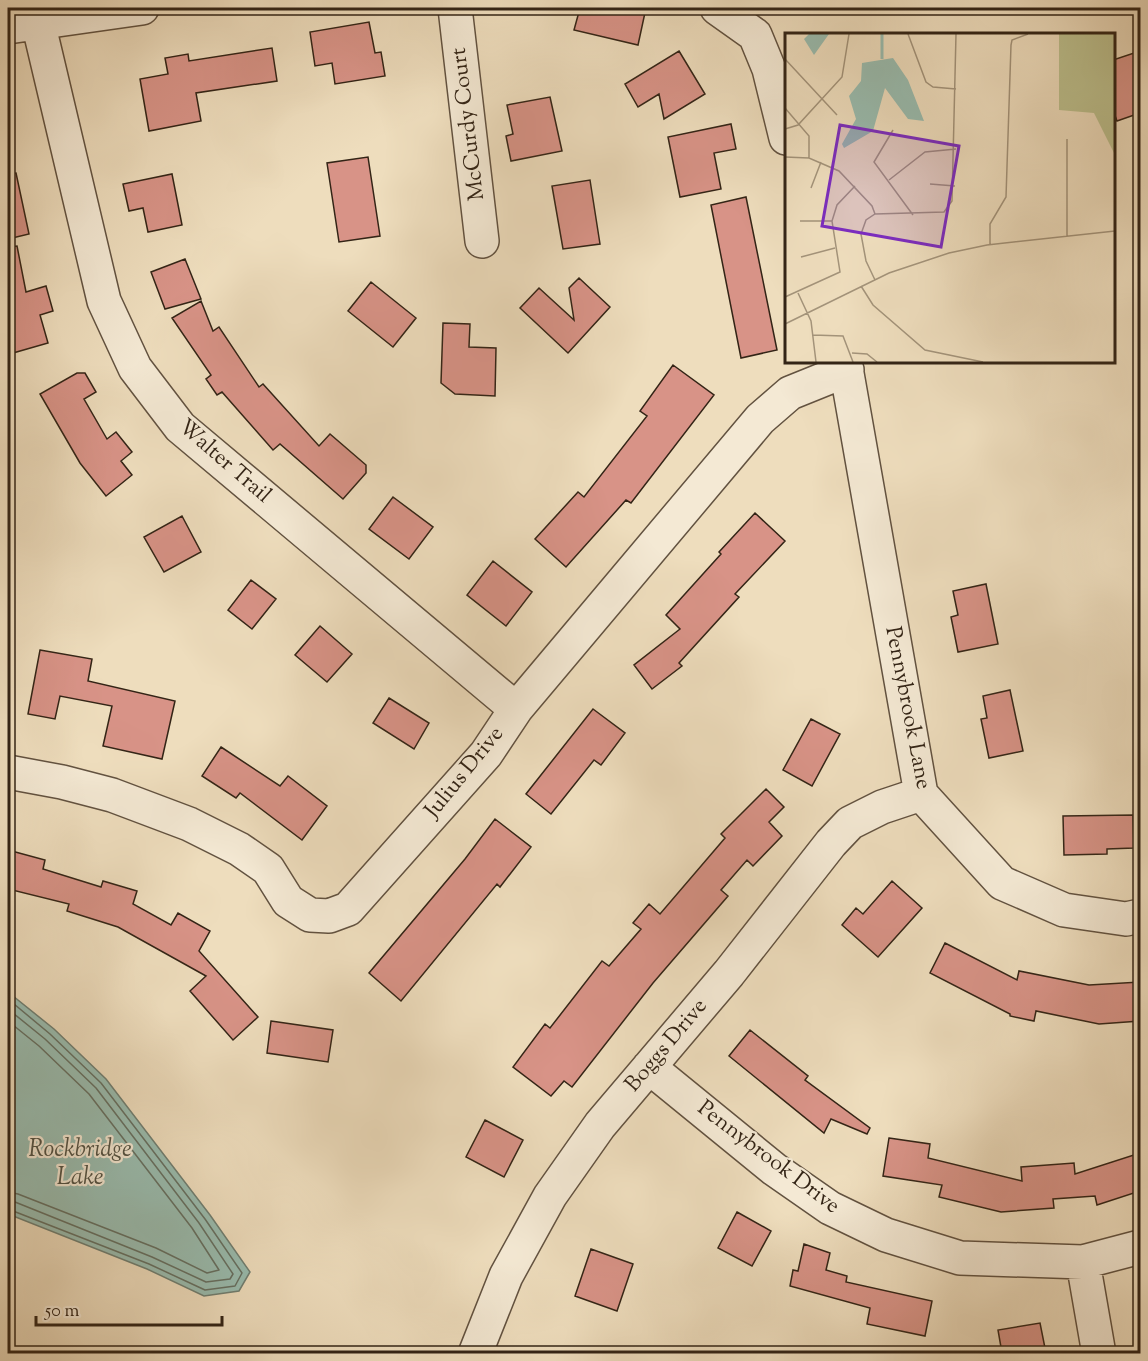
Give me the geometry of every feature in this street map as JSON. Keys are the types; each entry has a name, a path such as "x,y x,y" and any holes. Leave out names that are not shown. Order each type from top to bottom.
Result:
{"street":[{"path":"23,24 142,8"},
{"name":"McCurdy Court","path":"455,8 482,241"},
{"path":"717,8 755,34 769,69 785,134"},
{"name":"Walter Trail","path":"23,24 104,301 135,368 180,427 516,709"},
{"name":"Julius Drive","path":"8,772 62,782 112,795 189,824 239,849 268,869 288,901 310,915 328,916 348,909 486,754 516,709 760,419 790,393 846,366"},
{"name":"Pennybrook Lane","path":"846,366 921,795 1002,883 1064,910 1126,919 1140,916"},
{"name":"Boggs Drive","path":"475,1353 506,1276 550,1196 600,1125 729,973 831,843 850,823 882,807 921,795"},
{"name":"Pennybrook Drive","path":"649,1067 774,1169 830,1208 886,1235 960,1258 1083,1262 1140,1247"},
{"path":"1083,1262 1099,1353"}],"water":[{"name":"Rockbridge Lake","path":"8,992 54,1029 106,1079 210,1215 250,1272 239,1291 204,1296 147,1269 8,1214"}],"building":[{"path":"580,8 646,8 638,45 574,30"},
{"path":"369,22 375,53 381,52 385,76 335,84 332,63 315,66 310,32"},
{"path":"272,48 277,81 196,93 201,121 149,131 140,79 168,74 165,58 188,54 189,61"},
{"path":"679,51 705,94 664,119 659,94 638,107 625,84"},
{"path":"1140,51 1140,113 1117,121 1115,116 1115,59"},
{"path":"550,97 562,151 511,161 506,136 513,134 507,105"},
{"path":"731,124 736,149 714,153 721,189 680,197 668,137"},
{"path":"368,157 380,236 339,242 327,163"},
{"path":"16,173 29,234 8,239 8,174"},
{"path":"172,174 182,225 148,232 143,208 129,211 123,184"},
{"path":"590,180 600,244 563,249 552,186"},
{"path":"746,197 777,350 741,358 711,205"},
{"path":"17,246 26,292 46,286 53,311 40,315 48,343 13,353 8,334 8,247"},
{"path":"185,259 201,299 165,309 151,272"},
{"path":"579,278 610,307 568,353 520,308 539,288 574,320 569,288"},
{"path":"371,282 416,318 393,347 348,311"},
{"path":"201,301 213,331 219,327 259,387 263,384 319,446 330,434 366,465 366,473 343,499 280,444 273,450 222,392 217,395 206,379 211,375 172,318"},
{"path":"443,323 470,324 469,347 496,348 495,396 455,394 441,383"},
{"path":"673,365 714,395 631,503 626,500 566,567 535,539 578,492 584,497 647,416 640,411"},
{"path":"77,373 85,373 96,392 84,399 107,439 116,432 132,452 121,461 132,475 106,496 80,463 40,394"},
{"path":"393,497 433,527 409,559 369,529"},
{"path":"755,513 785,541 735,594 739,597 679,663 682,666 652,689 634,665 680,629 666,615"},
{"path":"182,516 201,552 164,572 144,537"},
{"path":"493,561 532,592 506,626 467,595"},
{"path":"251,580 276,599 252,629 228,610"},
{"path":"986,584 998,644 958,652 951,617 958,615 953,591"},
{"path":"320,626 352,654 327,682 295,655"},
{"path":"40,650 92,659 88,681 175,701 162,759 103,746 112,706 60,696 55,719 28,714"},
{"path":"1010,690 1023,751 989,758 981,719 987,718 983,696"},
{"path":"389,698 429,723 414,749 373,723"},
{"path":"593,709 625,733 601,765 594,760 551,814 526,794"},
{"path":"811,719 840,734 812,786 783,770"},
{"path":"221,747 280,786 288,776 327,806 302,840 240,793 236,798 202,776"},
{"path":"766,789 784,807 769,822 782,836 753,866 747,860 721,890 728,896 653,983 572,1087 564,1081 551,1096 513,1067 545,1024 550,1028 602,961 609,966 641,929 633,923 649,904 660,914 725,838 721,834"},
{"path":"1133,815 1134,848 1107,849 1107,854 1064,855 1063,816"},
{"path":"495,819 531,847 500,887 497,884 401,1001 369,973 465,859"},
{"path":"8,850 45,860 43,869 101,887 103,881 137,891 133,904 171,925 178,913 210,931 199,951 258,1017 233,1040 190,991 206,976 118,927 67,911 69,904 8,889"},
{"path":"892,881 922,908 878,957 842,925 856,908 863,914"},
{"path":"945,943 1017,980 1019,971 1089,985 1140,982 1140,1021 1099,1024 1036,1011 1034,1021 1010,1016 930,973"},
{"path":"271,1021 333,1030 328,1062 267,1053"},
{"path":"750,1030 808,1076 805,1080 870,1128 867,1134 831,1119 824,1133 729,1056"},
{"path":"485,1120 523,1140 504,1177 466,1157"},
{"path":"889,1138 930,1144 928,1158 1022,1181 1021,1167 1074,1163 1075,1174 1140,1153 1140,1191 1097,1205 1095,1196 1053,1199 1054,1208 1001,1212 939,1197 942,1185 883,1176"},
{"path":"737,1212 771,1231 752,1266 718,1248"},
{"path":"804,1244 830,1253 826,1270 847,1276 846,1282 932,1301 925,1336 867,1324 870,1308 790,1286 793,1270 798,1271"},
{"path":"591,1249 633,1264 617,1311 575,1296"},
{"path":"1040,1323 1046,1353 1002,1353 998,1330"}]}
